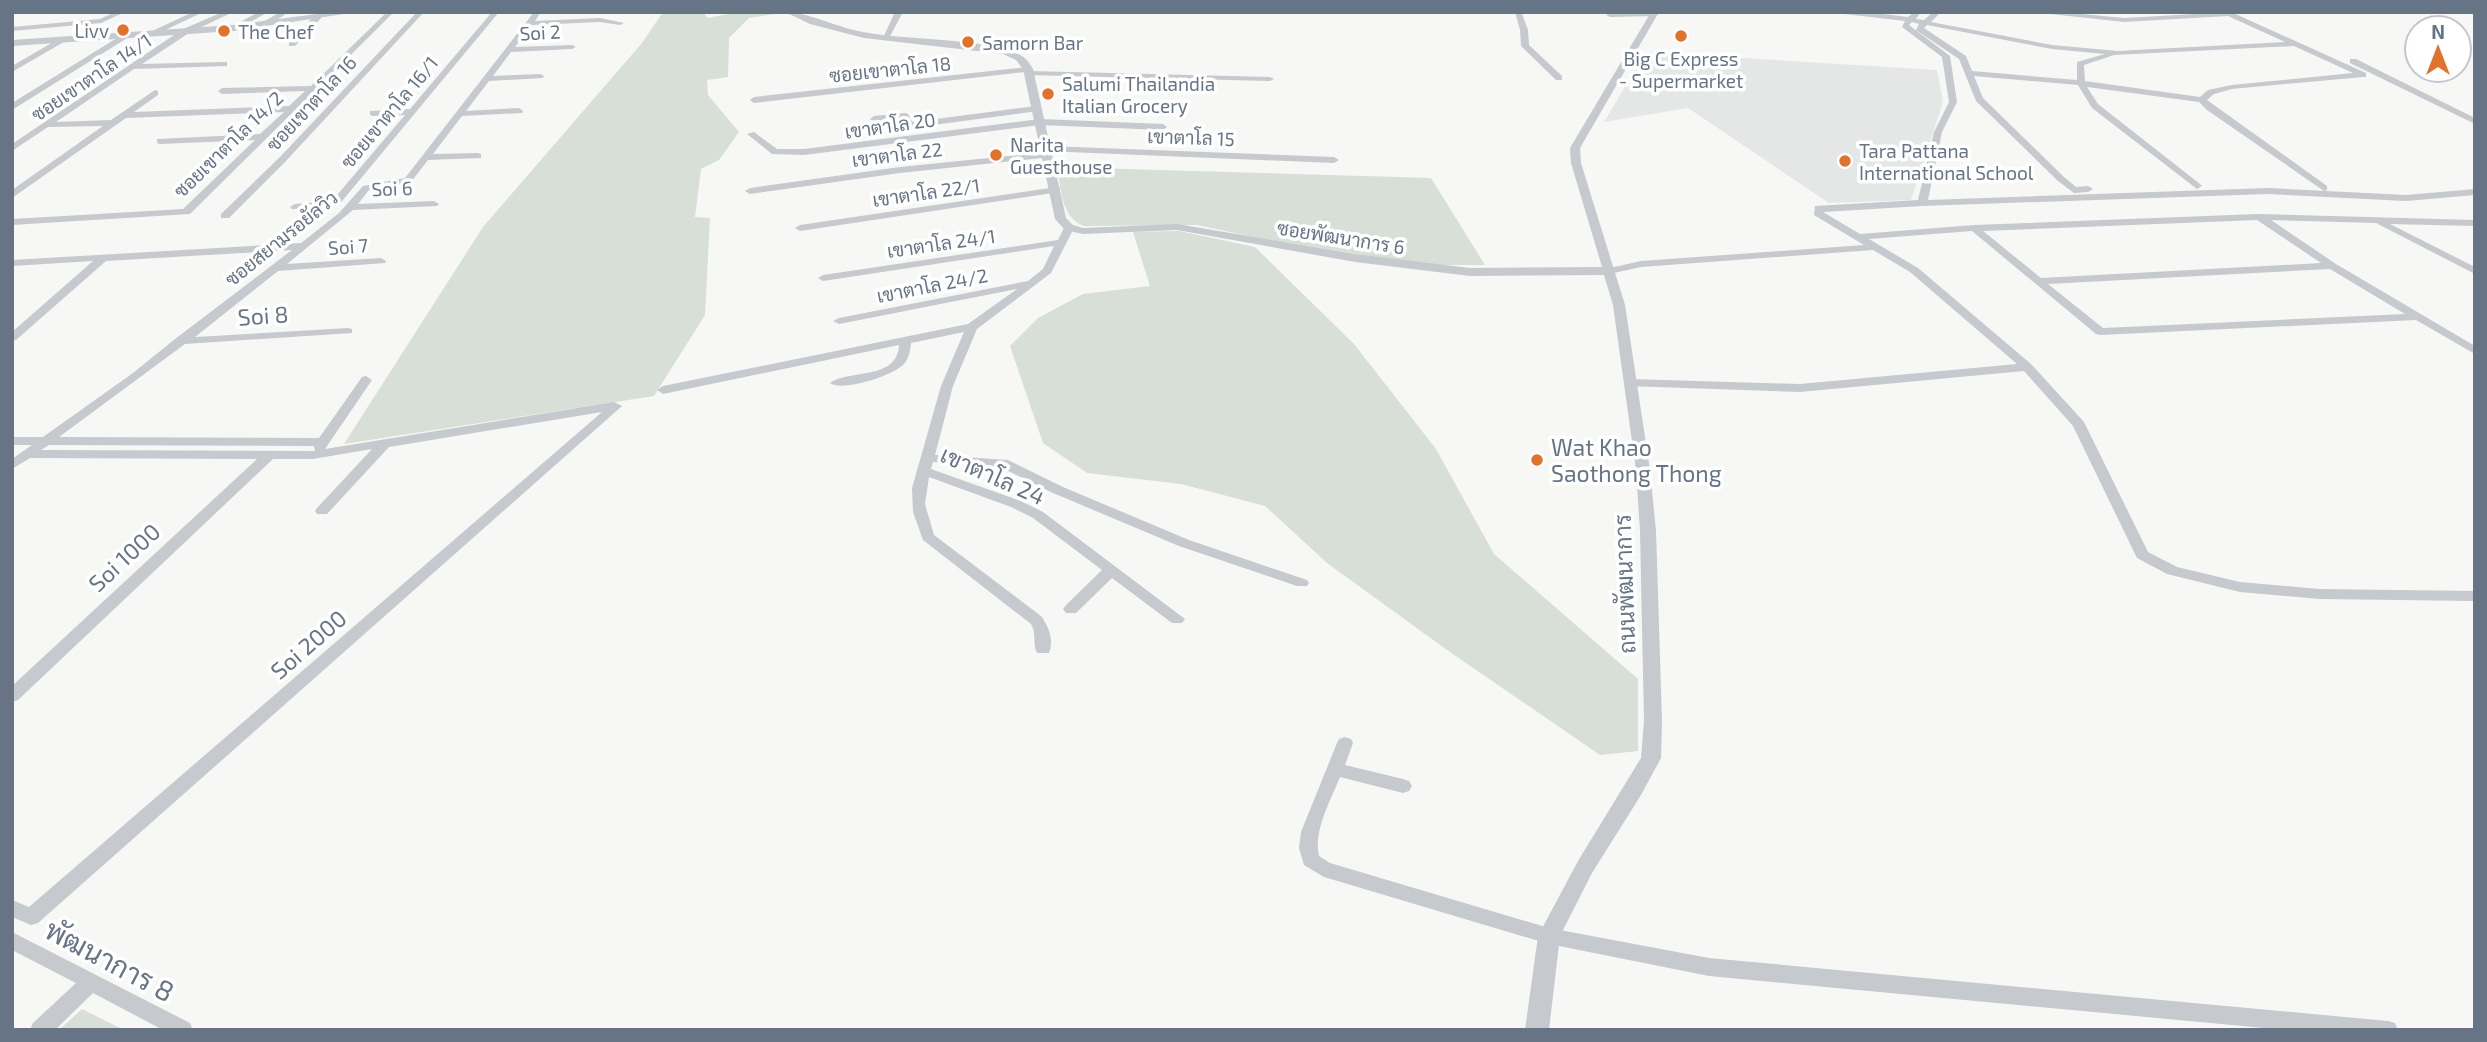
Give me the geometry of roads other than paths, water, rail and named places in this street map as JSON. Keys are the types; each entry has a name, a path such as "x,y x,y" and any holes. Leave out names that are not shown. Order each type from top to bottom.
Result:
{"street":[{"path":"40,27 73,12"},
{"path":"12,29 102,21 122,12"},
{"path":"152,33 200,12"},
{"name":"ซอยเขาตาโล 14/1","path":"12,148 186,31 230,12"},
{"path":"233,28 265,12"},
{"path":"264,24 286,12"},
{"path":"12,43 233,28 353,12"},
{"path":"350,38 379,12"},
{"name":"ซอยเขาตาโล 14/2","path":"12,222 186,212 391,12"},
{"name":"ซอยเขาตาโล 16","path":"225,216 284,159 421,12"},
{"name":"ซอยเขาตาโล 16/1","path":"295,207 335,204 496,12"},
{"name":"ซอยสยามรอยัลวิว","path":"12,465 137,376 305,246 351,207 366,188 408,180 538,12"},
{"path":"663,390 972,327 1047,271 1069,228 1061,219 1026,63 1018,56 995,50 841,31 811,23 789,12"},
{"path":"885,38 899,12"},
{"path":"1830,12 1890,16 2052,47 2118,53 2295,44"},
{"path":"1918,12 1905,24 1946,55 1953,102 1938,132 1922,203"},
{"path":"1938,12 1919,29 1963,58 1979,99 2074,190 2197,186 2324,188 2202,100 2079,83 1969,73"},
{"path":"2034,12 2124,20 2229,14 2363,75 2231,87 2211,92 2202,100"},
{"path":"2246,12 2421,92 2475,121"},
{"path":"1518,14 1524,30 1525,46 1559,78"},
{"name":"ถนนพัฒนาการ","path":"1537,1030 1549,936 1585,867 1651,758 1653,721 1648,531 1643,470 1619,305 1618,270 1576,163 1575,148 1654,15"},
{"path":"292,44 318,17"},
{"path":"530,23 600,20 620,23"},
{"path":"12,107 128,35"},
{"path":"12,70 65,39"},
{"name":"Soi 2","path":"508,50 572,47"},
{"path":"2052,47 2080,64 2118,53"},
{"path":"134,67 225,64"},
{"path":"2080,64 2079,83 2095,106 2197,186"},
{"name":"ซอยเขาตาโล 18","path":"754,100 1028,71 1270,79"},
{"path":"486,79 540,76"},
{"path":"222,91 313,88"},
{"path":"12,195 155,93"},
{"path":"124,115 291,109"},
{"path":"874,120 905,116 910,125 1036,109"},
{"path":"459,114 519,111"},
{"path":"373,113 413,112"},
{"name":"เขาตาโล 20","path":"751,134 764,147 775,152 804,152 1040,122 1163,127"},
{"path":"48,125 114,123"},
{"path":"160,141 263,137"},
{"path":"957,164 960,152"},
{"name":"เขาตาโล 15","path":"1048,152 1334,160"},
{"name":"เขาตาโล 22","path":"750,191 1048,152"},
{"path":"426,157 478,156"},
{"name":"เขาตาโล 22/1","path":"800,228 1056,190"},
{"path":"2475,192 2406,198 2268,191 1818,208 1818,213 1914,270 2027,368 2080,425 2142,555 2172,571 2240,587 2307,593 2475,596"},
{"name":"Soi 6","path":"351,207 434,204"},
{"path":"1857,237 1974,228 2258,217 2475,223"},
{"path":"2258,217 2332,266 2475,351"},
{"path":"2376,221 2475,271"},
{"name":"ซอยพัฒนาการ 6","path":"1069,228 1083,231 1177,227 1355,258 1470,272 1618,270"},
{"path":"1974,228 2100,332 2417,317"},
{"name":"เขาตาโล 24/1","path":"823,278 1063,242"},
{"path":"12,263 305,246"},
{"path":"1618,270 1878,250"},
{"path":"12,338 103,258"},
{"name":"Soi 7","path":"276,268 381,261"},
{"path":"2039,281 2332,266"},
{"name":"เขาตาโล 24/2","path":"839,321 1033,283"},
{"name":"เขาตาโล 24","path":"972,327 947,386 926,465 1038,515 1177,620"},
{"name":"Soi 8","path":"179,341 348,331"},
{"path":"836,383 888,371 901,361 907,352 905,341"},
{"path":"1630,383 1800,388 2027,368"},
{"path":"313,455 366,380"},
{"name":"Soi 2000","path":"12,908 31,917 616,406 384,444"},
{"path":"12,441 323,442"},
{"path":"12,454 313,455 384,444"},
{"path":"322,511 384,444"},
{"name":"Soi 1000","path":"12,696 269,455"},
{"path":"1043,649 1042,629 1036,620 928,537 920,519 918,491 926,465 1003,463 1058,490 1184,543 1302,583"},
{"path":"1071,610 1111,569"},
{"path":"1345,743 1310,832 1308,848 1311,860 1324,869 1549,936 1709,967 2388,1030"},
{"path":"1335,769 1403,786"},
{"name":"พัฒนาการ 8","path":"12,940 183,1030"},
{"path":"40,1030 91,982"}],"place":[{"name":"Livv","path":"123,30"},
{"name":"The Chef","path":"224,31"},
{"name":"Big C Express - Supermarket","path":"1681,36"},
{"name":"Samorn Bar","path":"968,42"},
{"name":"Salumi Thailandia Italian Grocery","path":"1048,94"},
{"name":"Narita Guesthouse","path":"996,155"},
{"name":"Tara Pattana International School","path":"1845,161"},
{"name":"Wat Khao Saothong Thong","path":"1537,460"}]}
